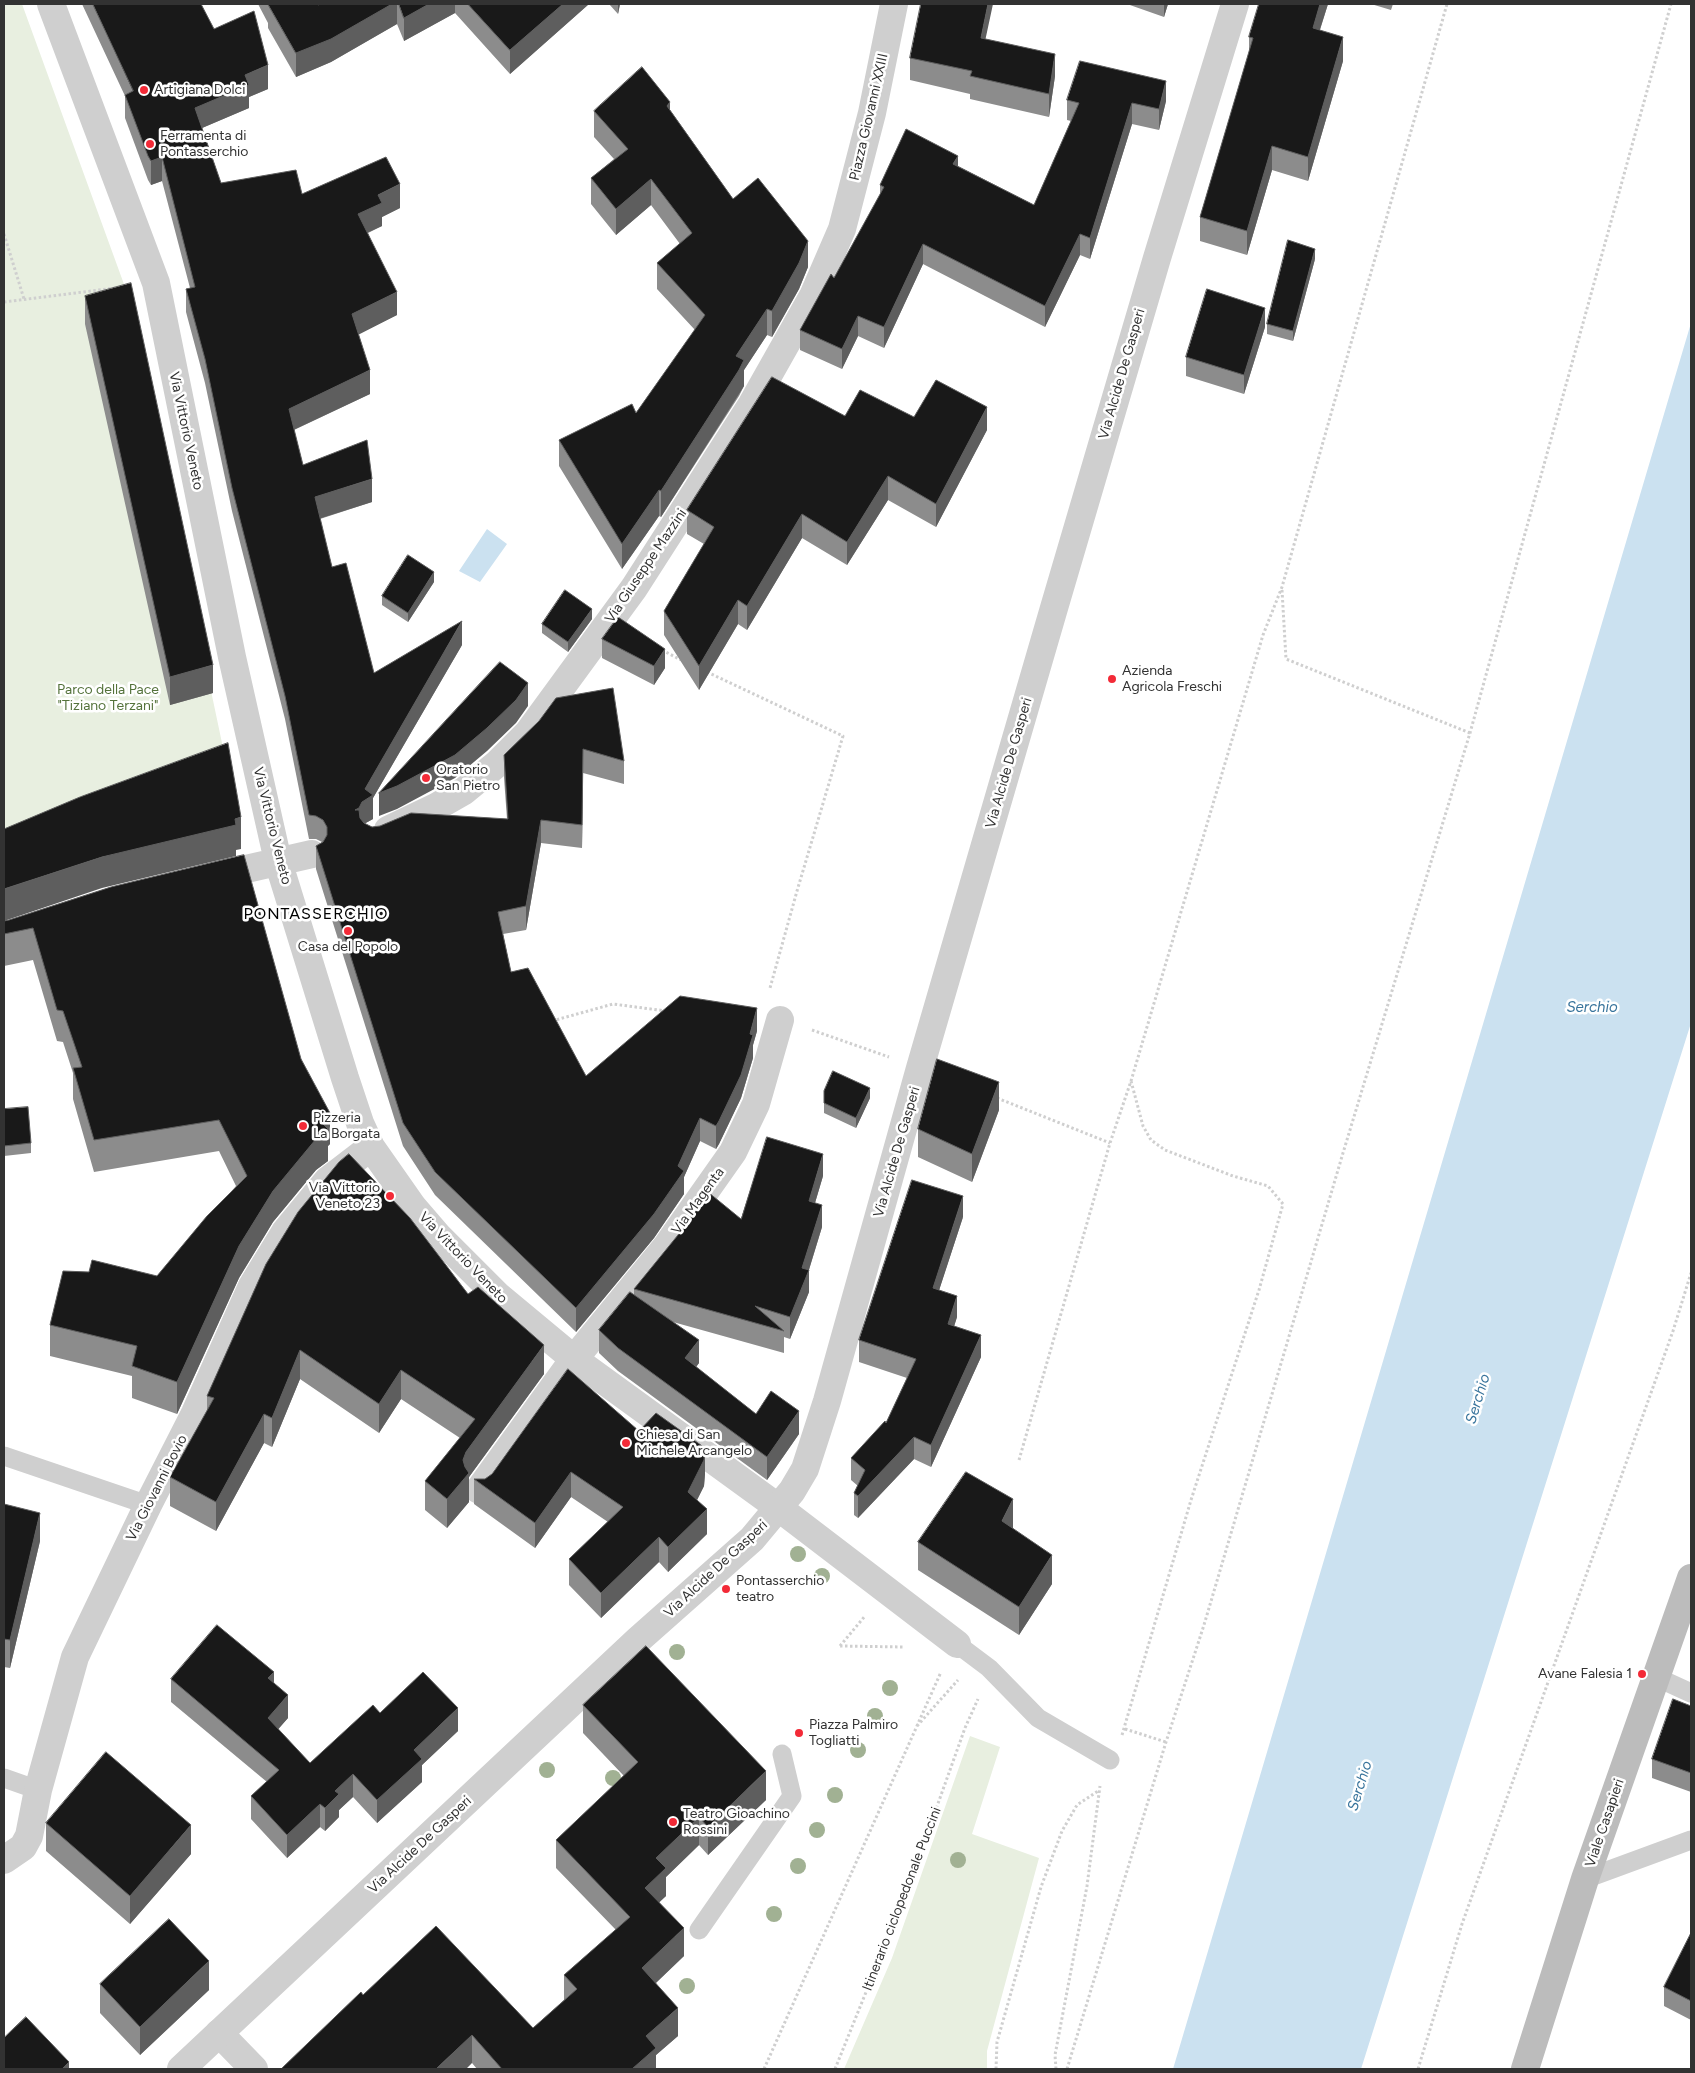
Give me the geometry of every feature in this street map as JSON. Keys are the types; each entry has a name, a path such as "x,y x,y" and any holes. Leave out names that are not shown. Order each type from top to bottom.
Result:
{"main road":[{"name":"Viale Casapieri","path":"1525,2069 1585,1879 1691,1578"}],"street":[{"name":"Via Vittorio Veneto","path":"51,4 156,283 232,657 278,861 345,1078 371,1147 413,1207 438,1236 497,1295 574,1359 778,1508 960,1655"},
{"name":"Piazza Giovanni XXIII","path":"842,230 872,113 894,4"},
{"name":"Via Alcide De Gasperi","path":"181,2069 638,1640 752,1540 792,1491 805,1469 827,1401 920,1068 1156,258 1235,4"},
{"name":"Via Giuseppe Mazzini","path":"374,835 404,823 464,791 498,763 528,733 634,588 752,404 812,296 842,230"},
{"path":"184,884 312,854"},
{"name":"Via Magenta","path":"479,1490 574,1359 666,1246 733,1152 756,1104 780,1020"},
{"name":"Via Giovanni Bovio","path":"4,1860 23,1846 28,1836 38,1790 75,1657 148,1505 195,1413 252,1286 285,1232 328,1180 371,1147"},
{"path":"219,2033 254,2069"}],"lane":[{"path":"4,1456 148,1505"},
{"path":"960,1655 990,1668 1038,1718 1110,1760"},
{"path":"1656,1677 1691,1693"},
{"path":"700,1930 792,1796 782,1754"},
{"path":"4,1778 38,1790"},
{"path":"1585,1879 1691,1840"}],"path":[{"path":"1019,1460 1110,1143 1131,1081 1263,635 1282,587 1447,4"},
{"path":"1067,2069 1166,1742 1207,1615 1340,1163 1470,733 1671,4"},
{"path":"4,234 24,299"},
{"path":"4,302 116,288"},
{"path":"1282,587 1286,659 1470,733"},
{"path":"661,650 688,663"},
{"path":"705,672 844,736 797,891 761,1022 780,1020 920,1068"},
{"path":"548,1023 613,1004 668,1011"},
{"path":"1131,1081 1143,1126 1151,1140 1165,1150 1233,1176 1268,1186 1282,1204 1259,1290 1191,1500 1125,1729 1166,1742"},
{"path":"994,1097 1110,1143"},
{"path":"1418,2069 1462,1924 1670,1341 1691,1273"},
{"path":"870,1610 840,1646 911,1647"},
{"path":"914,1730 960,1655"},
{"path":"764,2069 914,1730 960,1655"},
{"name":"Itinerario ciclopedonale Puccini","path":"835,2069 906,1894 965,1728"},
{"path":"1056,2069 1054,2054 1087,1886 1099,1791 1110,1760"},
{"path":"996,2069 997,2042 1041,1887 1062,1831 1077,1805 1099,1791"}],"green space":[{"name":"Parco della Pace \"Tiziano Terzani\"","path":"4,4 22,4 125,287 226,762 4,853"},
{"path":"970,1736 1000,1747 972,1834 1039,1858 987,2051 987,2069 844,2069 892,1958"}],"water":[{"name":"Serchio","path":"1691,323 1691,1023 1361,2069 1173,2069"},
{"path":"487,529 507,544 480,582 459,571"}],"building":[{"path":"93,4 201,4 214,29 254,11 268,65 245,75 249,85 195,108 221,183 296,170 302,194 386,157 400,184 378,195 382,203 358,214 397,292 352,314 370,370 289,409 303,465 367,440 372,479 315,497 332,567 346,563 374,673 462,621 365,789 373,795 362,802 359,808 355,810 359,810 360,818 364,823 372,827 380,826 411,813 508,819 504,755 539,721 556,698 613,688 624,761 583,749 582,825 541,820 526,906 498,912 511,972 528,968 586,1076 680,996 757,1008 750,1034 753,1035 741,1075 716,1126 700,1118 678,1166 684,1171 654,1214 576,1308 435,1172 403,1123 316,846 323,842 327,835 327,827 323,820 309,815 285,696 232,488 205,359 186,289 195,287 162,157 151,161 148,156 125,95 133,91"},
{"path":"268,4 392,4 331,39 296,53"},
{"path":"399,4 429,4 404,18"},
{"path":"468,4 563,4 510,50"},
{"path":"921,4 988,4 981,38 1055,54 1049,94 970,76 972,71 910,58"},
{"path":"1259,4 1320,4 1313,28 1343,37 1308,157 1272,146 1247,231 1200,217 1253,38 1249,37"},
{"path":"1080,61 1166,81 1159,109 1132,103 1090,238 1080,234 1045,306 923,244 884,327 858,316 842,349 800,330 831,274 834,278 884,187 880,185 906,129 958,156 953,164 1034,205 1079,103 1067,100"},
{"path":"642,67 670,102 667,106 733,199 758,178 808,241 799,263 772,311 767,309 736,356 744,360 739,370 661,491 659,490 622,544 559,440 632,404 636,413 705,315 657,263 692,233 651,179 616,209 591,178 628,149 594,111"},
{"path":"1288,240 1315,249 1293,331 1267,324"},
{"path":"131,283 213,665 170,677 85,296"},
{"path":"1207,289 1265,308 1244,375 1186,357"},
{"path":"772,377 845,416 860,390 914,417 936,380 987,407 936,504 888,476 847,542 802,514 747,606 738,600 699,666 664,611 714,527 687,510"},
{"path":"408,555 434,572 408,613 382,596"},
{"path":"565,590 592,609 568,642 542,624"},
{"path":"618,617 665,649 654,666 602,639"},
{"path":"500,662 528,683 516,700 455,755 397,786 379,793"},
{"path":"228,743 241,817 235,819 236,825 102,857 4,889 4,829 80,797"},
{"path":"244,855 301,1059 330,1113 321,1122 328,1129 316,1139 273,1191 239,1246 177,1382 132,1366 137,1346 50,1325 63,1271 89,1272 92,1260 157,1276 207,1216 247,1176 219,1120 94,1140 73,1068 82,1067 63,1011 57,1010 33,928 4,934 4,921 111,887"},
{"path":"937,1059 999,1082 972,1154 918,1129"},
{"path":"833,1071 870,1088 856,1118 824,1103 824,1091"},
{"path":"28,1107 31,1143 4,1146 4,1109"},
{"path":"767,1137 823,1154 809,1201 822,1205 802,1268 809,1270 790,1317 755,1306 784,1331 634,1289 678,1235 708,1192 741,1219"},
{"path":"349,1154 410,1218 468,1294 478,1287 544,1345 466,1452 463,1460 469,1473 447,1499 425,1481 475,1419 401,1370 379,1404 300,1350 272,1418 264,1414 216,1502 170,1477 214,1398 207,1396 266,1264 298,1212 339,1162"},
{"path":"912,1180 963,1196 933,1288 957,1296 948,1324 981,1335 931,1445 914,1437 858,1496 854,1493 865,1470 851,1458 885,1421 886,1423 916,1359 859,1340"},
{"path":"630,1292 699,1340 685,1358 756,1414 771,1391 799,1411 767,1457 618,1348 599,1330"},
{"path":"568,1369 639,1431 656,1413 705,1448 704,1460 688,1492 707,1509 668,1547 659,1537 601,1593 569,1559 623,1507 571,1472 535,1523 474,1479 485,1479 492,1474"},
{"path":"966,1472 1013,1499 1002,1521 1052,1555 1019,1607 918,1542"},
{"path":"4,1504 40,1513 10,1640 4,1639"},
{"path":"217,1625 274,1672 268,1678 288,1695 268,1718 310,1763 373,1705 380,1713 423,1672 458,1708 414,1750 422,1759 377,1800 353,1774 335,1791 339,1794 325,1808 320,1804 287,1835 251,1796 279,1770 171,1679"},
{"path":"646,1646 766,1771 708,1827 699,1817 656,1858 666,1868 645,1888 684,1928 642,1968 678,2008 646,2036 656,2048 632,2069 502,2069 472,2035 436,2069 281,2069 361,1992 363,1995 436,1926 533,2028 577,1989 564,1975 630,1917 556,1840 638,1762 583,1705"},
{"path":"1673,1699 1691,1706 1691,1773 1652,1759"},
{"path":"106,1752 191,1825 130,1896 46,1823"},
{"path":"169,1919 209,1961 140,2027 100,1984"},
{"path":"1691,1933 1691,2001 1664,1987"},
{"path":"26,2017 69,2062 62,2069 4,2069 4,2038"}],"place":[{"name":"Artigiana Dolci","path":"144,90"},
{"name":"Ferramenta di Pontasserchio","path":"150,144"},
{"name":"Azienda Agricola Freschi","path":"1112,679"},
{"name":"Oratorio San Pietro","path":"426,778"},
{"name":"Casa del Popolo","path":"348,931"},
{"name":"Pizzeria La Borgata","path":"303,1126"},
{"name":"Via Vittorio Veneto 23","path":"390,1196"},
{"name":"Chiesa di San Michele Arcangelo","path":"626,1443"},
{"name":"Pontasserchio teatro","path":"726,1589"},
{"name":"Avane Falesia 1","path":"1642,1674"},
{"name":"Piazza Palmiro Togliatti","path":"799,1733"},
{"name":"Teatro Gioachino Rossini","path":"673,1822"}],"district":[{"name":"PONTASSERCHIO","path":"316,914"}]}
